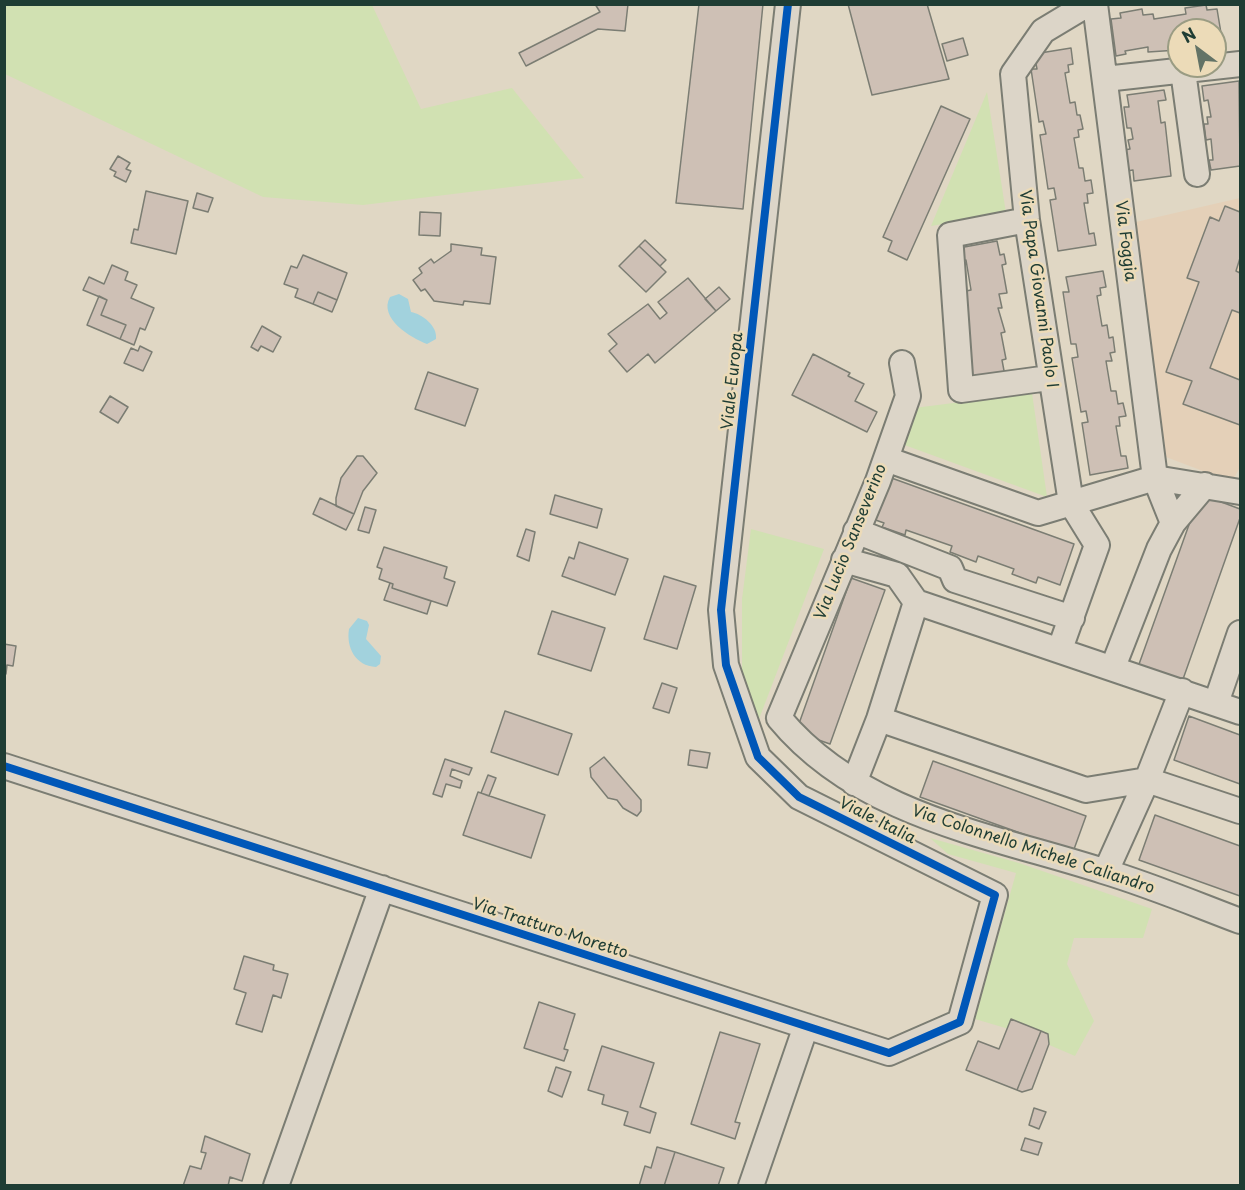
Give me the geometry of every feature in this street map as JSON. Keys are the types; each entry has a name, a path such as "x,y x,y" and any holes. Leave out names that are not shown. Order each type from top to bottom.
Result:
{"street":[{"name":"Viale Europa","path":"758,757 726,665 721,610 788,4"},
{"name":"Via Papa Giovanni Paolo I","path":"1071,503 1049,378 1027,220 1013,74 1043,31 1088,4"},
{"name":"Via Foggia","path":"1095,4 1155,478 1173,523"},
{"path":"1105,79 1167,73"},
{"path":"1183,78 1197,174"},
{"path":"1027,220 950,235 961,390 1049,378"},
{"name":"Via Lucio Sanseverino","path":"779,718 886,459 908,396 902,363"},
{"path":"886,459 1038,513 1155,478 1240,492"},
{"path":"1113,667 1159,549 1173,523 1205,485"},
{"path":"1060,650 1097,545 1071,503"},
{"path":"856,531 950,568 955,580 1072,618"},
{"path":"844,560 897,575 916,602 1240,712"},
{"path":"854,783 879,719 916,602"},
{"path":"1216,703 1240,633"},
{"path":"1106,871 1147,780 1182,691"},
{"name":"Via Colonnello Michele Caliandro","path":"779,718 798,742 854,783 922,817 1106,871 1240,921"},
{"path":"879,719 1086,790 1147,780 1240,811"},
{"name":"Viale Italia","path":"758,757 800,797 995,895"},
{"name":"Via Tratturo Moretto","path":"4,766 889,1053 960,1022 995,895"},
{"path":"910,853 922,817"},
{"path":"276,1185 382,888"},
{"path":"752,1185 806,1026"}],"shaded area":[{"path":"1240,198 1240,467 1232,482 1166,457 1136,222"}],"green space":[{"path":"4,5 372,5 421,109 512,88 584,178 363,205 263,197 5,74"},
{"path":"987,92 1006,213 931,226"},
{"path":"1032,393 1047,497 899,443 914,408"},
{"path":"751,529 824,549 759,719 742,676 742,599"},
{"path":"930,838 1019,863 1152,909 1143,938 1074,938 1067,964 1094,1021 1075,1056 1019,1032 975,1019 1016,873 948,854"}],"water":[{"path":"399,294 408,299 411,312 420,315 432,325 436,339 427,344 420,341 405,332 392,320 387,305 390,297"},
{"path":"358,618 367,621 369,625 366,639 381,656 380,664 376,667 362,663 351,649 349,629"}],"building":[{"path":"595,4 628,4 625,31 598,29 526,66 519,53 600,12"},
{"path":"699,4 763,4 743,209 676,203"},
{"path":"848,4 927,4 949,79 872,95"},
{"path":"1206,5 1207,10 1217,9 1218,18 1167,18 1167,51 1148,52 1148,47 1125,51 1126,54 1116,56 1111,19 1121,18 1120,13 1142,9 1143,15 1153,14 1154,19 1186,14 1185,8"},
{"path":"963,38 968,55 947,61 942,44"},
{"path":"1071,48 1073,64 1068,65 1069,72 1065,73 1070,103 1075,102 1083,129 1078,130 1079,137 1074,138 1079,168 1083,168 1085,181 1091,180 1093,193 1087,194 1088,203 1084,203 1089,234 1094,233 1096,245 1058,251 1050,200 1056,199 1054,188 1048,189 1040,135 1046,134 1043,121 1039,122 1031,69 1037,69 1034,54"},
{"path":"1239,81 1240,166 1211,170 1209,160 1213,160 1211,139 1206,140 1204,124 1208,124 1207,117 1211,117 1208,100 1204,101 1202,86"},
{"path":"1164,90 1166,100 1158,101 1161,123 1165,122 1171,176 1134,181 1133,170 1127,171 1124,150 1130,149 1128,140 1133,139 1131,128 1127,128 1124,107 1129,107 1127,95"},
{"path":"941,106 970,119 907,260 888,251 892,241 883,237"},
{"path":"118,156 130,163 126,169 131,171 126,182 114,176 116,172 110,169"},
{"path":"146,191 188,201 176,254 131,243 134,229 138,230"},
{"path":"197,193 213,198 208,212 193,208"},
{"path":"1225,206 1240,212 1240,258 1236,271 1240,273 1240,313 1232,310 1210,368 1240,380 1240,425 1183,404 1192,381 1166,372 1199,282 1187,278 1210,217 1219,221"},
{"path":"420,212 441,213 440,236 419,235"},
{"path":"645,240 666,260 660,266 639,246"},
{"path":"997,241 1000,255 1004,254 1006,264 1002,265 1007,293 999,294 1002,308 998,308 1005,332 1001,333 1006,359 1002,360 1005,376 964,379 961,366 972,364 962,298 967,297 966,291 971,290 966,260 962,261 959,248"},
{"path":"451,244 482,248 481,255 496,257 490,304 464,301 463,305 434,301 425,289 421,291 413,280 422,273 419,268 431,259 434,263 451,251"},
{"path":"639,246 666,272 646,292 619,266"},
{"path":"303,255 347,273 337,300 318,292 313,304 295,297 298,289 284,284 291,266 297,268"},
{"path":"112,265 128,272 125,280 137,285 131,298 154,308 145,330 140,328 134,345 120,339 126,325 101,315 107,300 83,290 89,277 104,284"},
{"path":"1103,271 1106,287 1100,288 1101,295 1097,296 1102,326 1107,325 1109,338 1113,337 1115,352 1110,353 1112,361 1106,361 1111,391 1116,391 1118,404 1123,403 1126,416 1119,417 1120,426 1116,426 1121,456 1126,456 1128,468 1090,475 1082,423 1088,422 1086,411 1081,412 1072,358 1078,357 1076,344 1071,344 1063,292 1069,292 1066,277"},
{"path":"688,278 716,311 655,363 648,354 627,372 609,351 617,344 608,334 648,304 660,319 667,313 658,302"},
{"path":"719,287 730,299 716,311 705,299"},
{"path":"318,292 337,300 332,312 313,304"},
{"path":"99,296 107,300 101,315 126,325 120,339 87,325"},
{"path":"262,326 281,337 273,352 261,346 258,351 251,347"},
{"path":"140,346 152,352 143,371 124,363 131,348 138,351"},
{"path":"813,354 850,373 848,376 864,384 855,401 877,412 867,432 792,395"},
{"path":"428,372 478,389 465,426 415,409"},
{"path":"110,396 128,407 118,423 100,412"},
{"path":"357,456 363,456 377,473 363,491 354,514 336,506 336,498 341,478"},
{"path":"886,476 1074,544 1060,585 1038,577 1036,583 1012,574 1014,569 978,556 976,562 950,552 952,546 906,530 905,535 882,527 884,523 870,518"},
{"path":"1200,494 1240,509 1240,518 1182,682 1138,667"},
{"path":"555,495 602,509 597,528 550,514"},
{"path":"320,498 354,514 346,530 313,514"},
{"path":"365,507 376,510 369,533 358,530"},
{"path":"526,529 535,532 529,561 517,556"},
{"path":"579,542 628,559 615,595 562,576 569,557 574,559"},
{"path":"384,547 447,567 444,578 455,582 447,606 392,588 393,584 379,579 382,569 377,567"},
{"path":"664,576 696,586 677,649 644,639"},
{"path":"851,578 885,590 830,744 796,732"},
{"path":"390,583 393,584 392,588 431,601 427,614 384,600"},
{"path":"552,611 605,628 591,671 538,654"},
{"path":"4,644 16,646 13,666 7,665 6,674"},
{"path":"662,683 677,688 669,713 653,708"},
{"path":"505,711 572,734 558,775 491,752"},
{"path":"1189,716 1240,735 1240,784 1174,760"},
{"path":"690,750 710,753 707,768 688,765"},
{"path":"604,757 641,800 641,811 637,816 623,808 617,800 608,798 591,777 590,768"},
{"path":"445,759 472,768 469,775 452,769 450,776 462,781 460,788 446,784 442,797 433,794"},
{"path":"933,761 1086,816 1073,852 920,797"},
{"path":"488,775 496,778 489,796 481,793"},
{"path":"478,792 545,815 531,858 463,835"},
{"path":"1155,815 1240,846 1240,896 1139,860"},
{"path":"244,956 274,965 273,970 288,974 281,998 273,995 262,1032 236,1024 246,993 234,989"},
{"path":"539,1002 575,1014 564,1049 568,1050 564,1061 524,1048"},
{"path":"1011,1019 1041,1031 1017,1090 966,1070 978,1041 999,1049"},
{"path":"1041,1031 1048,1034 1049,1044 1032,1089 1022,1092 1017,1090"},
{"path":"720,1032 760,1044 735,1122 740,1123 735,1139 691,1124"},
{"path":"602,1046 654,1063 640,1107 656,1113 650,1133 624,1125 628,1112 602,1104 604,1095 588,1090"},
{"path":"556,1067 571,1072 562,1097 548,1091"},
{"path":"1034,1108 1046,1112 1039,1129 1029,1125"},
{"path":"205,1136 250,1154 242,1181 230,1177 228,1186 183,1186 190,1166 201,1169 206,1153 201,1152"},
{"path":"1025,1138 1042,1143 1038,1155 1021,1150"},
{"path":"657,1147 675,1152 664,1186 639,1186 645,1166 651,1168"},
{"path":"675,1152 724,1168 718,1186 664,1186"}],"cycle path":[{"path":"4,766 889,1053 960,1022 995,895 799,797 758,757 726,665 721,610 788,4"}]}
